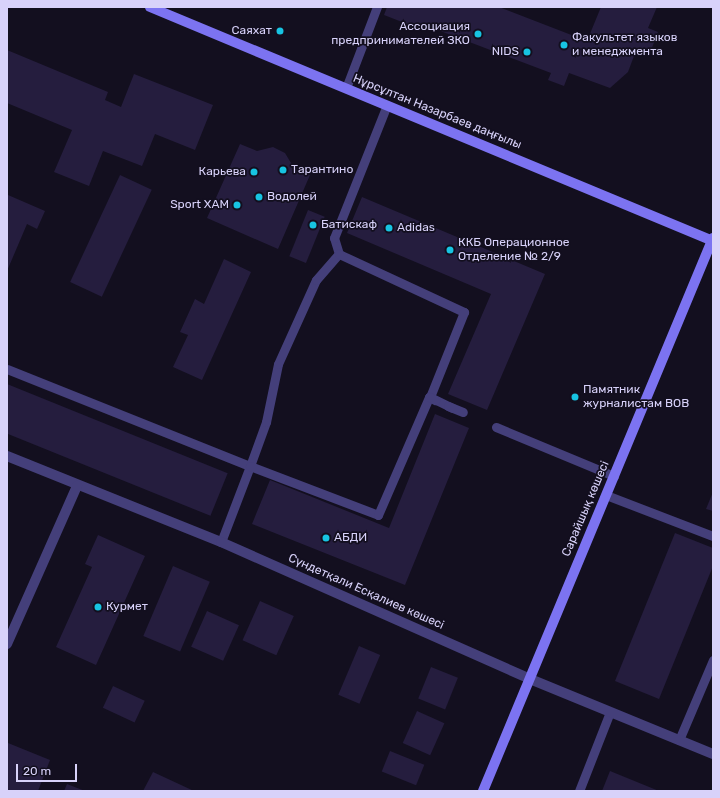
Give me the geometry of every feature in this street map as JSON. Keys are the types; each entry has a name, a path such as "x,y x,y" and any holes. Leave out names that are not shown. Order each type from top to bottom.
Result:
{"main road":[{"name":"Нұрсұлтан Назарбаев даңғылы","path":"150,7 713,240"},
{"name":"Сарайшық көшесі","path":"483,791 713,240"}],"street":[{"name":"Сүндетқали Есқалиев көшесі","path":"7,456 77,486 221,542 530,679 713,754"},
{"path":"7,644 77,486"}],"lane":[{"path":"346,88 377,7"},
{"path":"387,105 334,238 339,254 464,312 430,397 453,408"},
{"path":"221,542 266,422 278,364 316,280 339,254"},
{"path":"7,370 378,515 429,397 464,412"},
{"path":"496,427 614,476"},
{"path":"606,495 713,536"},
{"path":"679,740 713,660"},
{"path":"579,791 610,712"}],"building":[{"name":"Факультет языков и менеджмента","path":"387,7 499,7 587,41 601,7 657,7 648,28 658,32 650,53 637,48 628,72 610,88 569,73 564,86 548,80 551,73 422,24 420,29 384,15"},
{"path":"7,50 108,92 105,100 121,107 134,74 213,105 195,150 155,134 142,166 103,151 89,186 54,172 72,130 7,103"},
{"name":"Водолей","path":"240,144 257,151 273,147 285,153 294,168 310,175 278,249 207,218"},
{"path":"120,175 152,190 102,297 70,282"},
{"path":"8,195 45,211 37,229 27,224 7,271"},
{"path":"362,197 545,274 487,410 448,394 491,294 347,233"},
{"path":"308,210 325,217 306,263 289,256"},
{"path":"224,259 251,272 202,380 173,367 188,335 180,332 195,299 204,304"},
{"path":"7,384 228,473 210,516 7,434"},
{"path":"435,414 469,428 405,585 252,524 270,480 389,528"},
{"path":"713,492 713,511 706,509"},
{"path":"675,533 713,548 713,566 659,699 615,681"},
{"name":"Курмет","path":"98,535 145,556 96,665 56,647 92,567 85,564"},
{"path":"173,566 210,582 180,652 143,636"},
{"path":"260,601 294,616 276,655 243,640"},
{"path":"207,611 239,625 223,661 191,647"},
{"path":"359,646 380,655 359,704 338,695"},
{"path":"431,667 458,678 445,709 418,699"},
{"path":"113,686 145,701 135,723 103,708"},
{"path":"417,711 444,723 430,755 403,743"},
{"path":"8,743 50,760 38,791 7,791"},
{"path":"390,751 424,765 416,785 382,771"},
{"path":"610,771 659,791 602,791"},
{"path":"153,772 194,791 143,791"},
{"path":"67,784 85,791 64,791"}],"place":[{"name":"Саяхат","path":"280,31"},
{"name":"Ассоциация предпринимателей ЗКО","path":"478,34"},
{"name":"Факультет языков и менеджмента","path":"564,45"},
{"name":"NIDS","path":"527,52"},
{"name":"Тарантино","path":"283,170"},
{"name":"Карьева","path":"254,172"},
{"name":"Водолей","path":"259,197"},
{"name":"Sport XAM","path":"237,205"},
{"name":"Батискаф","path":"313,225"},
{"name":"Adidas","path":"389,228"},
{"name":"ККБ Операционное Отделение № 2/9","path":"450,250"},
{"name":"Памятник журналистам ВОВ","path":"575,397"},
{"name":"АБДИ","path":"326,538"},
{"name":"Курмет","path":"98,607"}]}
